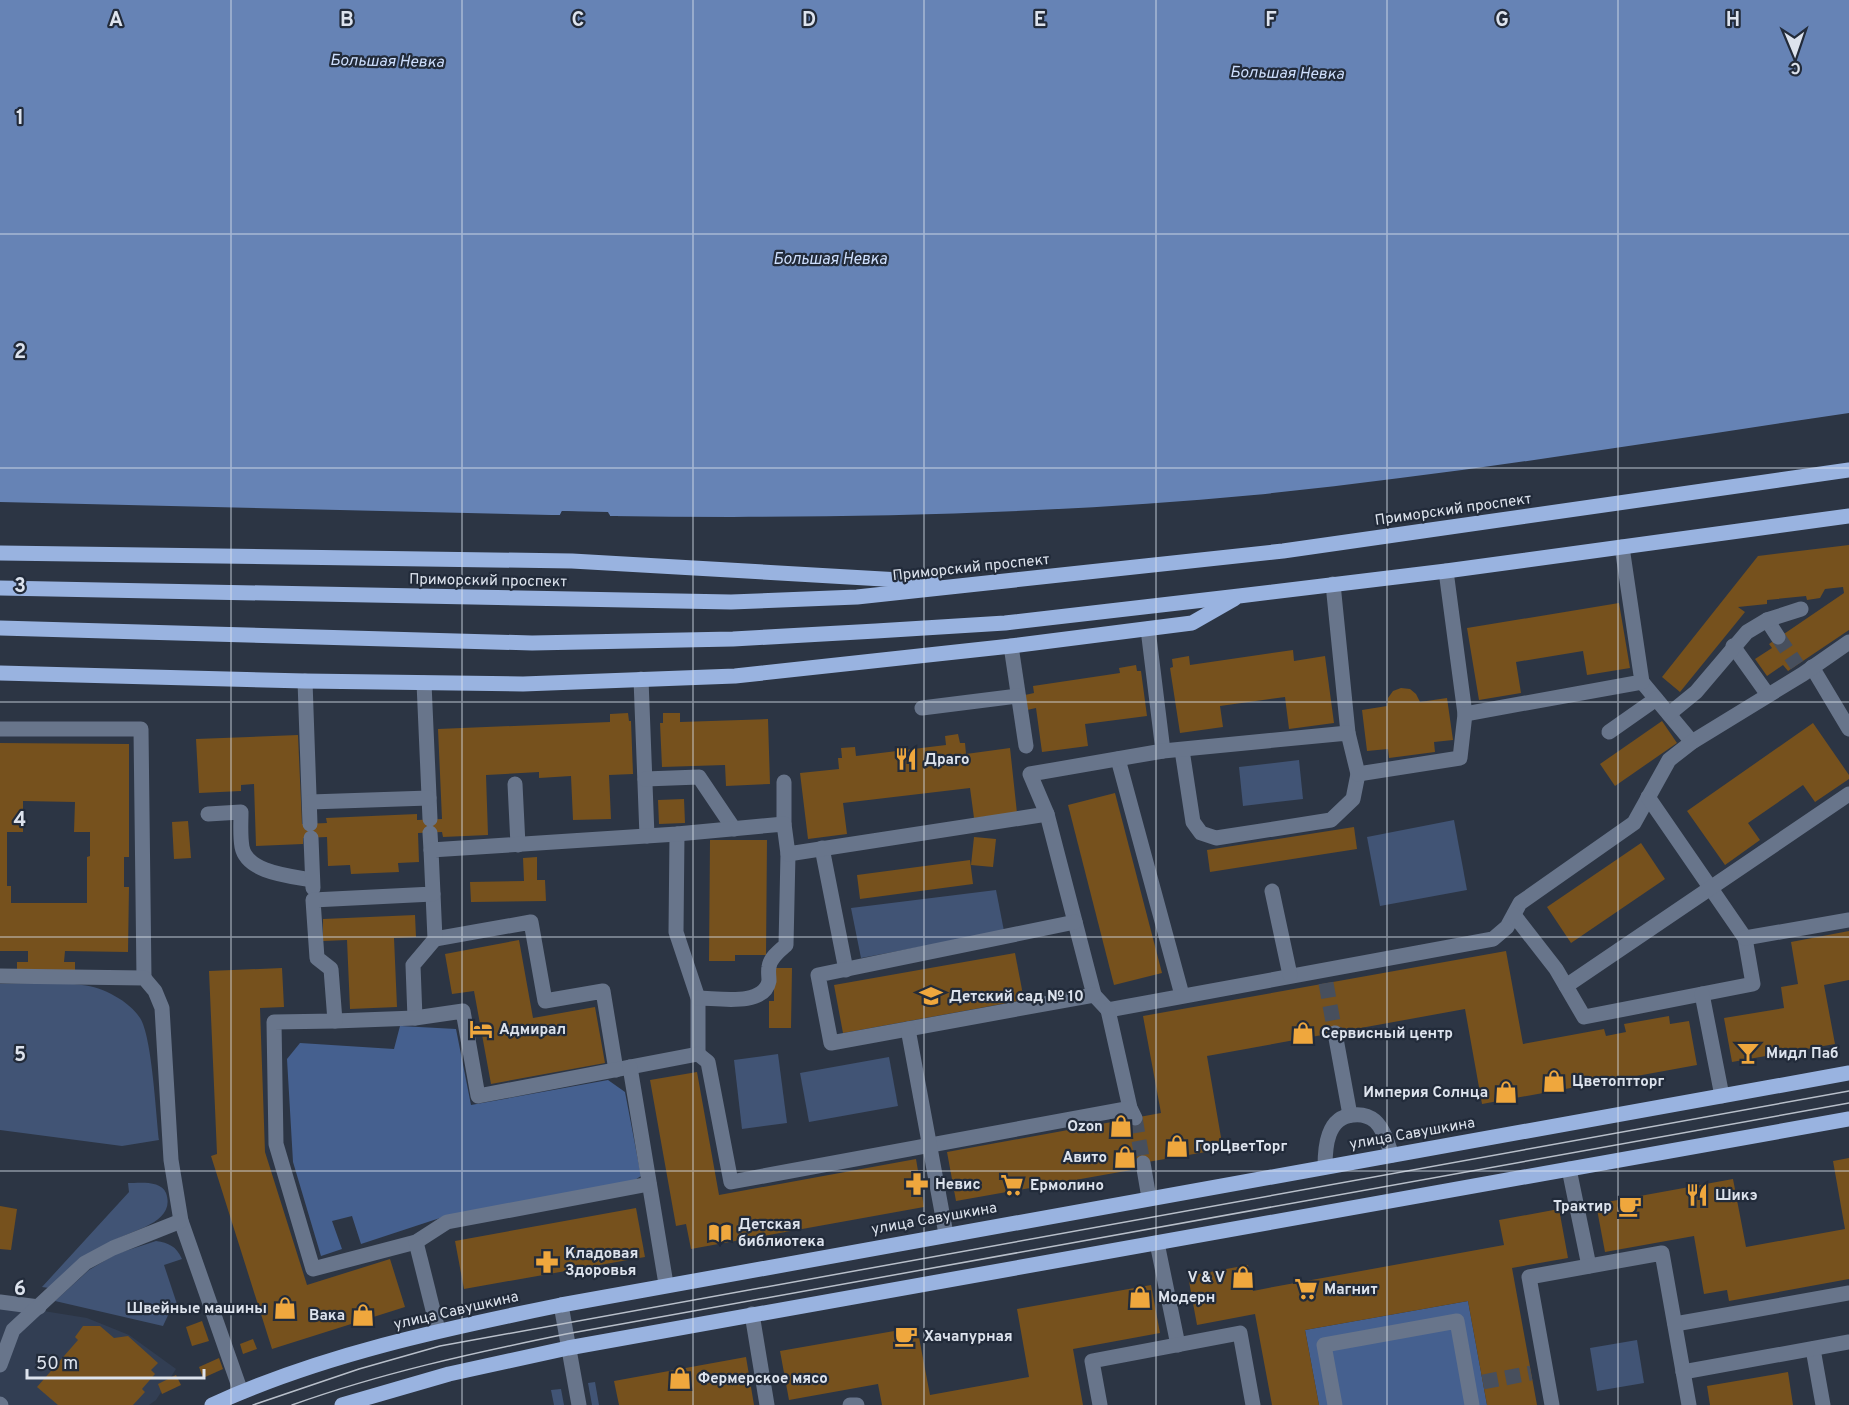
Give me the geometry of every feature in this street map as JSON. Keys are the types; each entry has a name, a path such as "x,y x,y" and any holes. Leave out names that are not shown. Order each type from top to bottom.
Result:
{"main road":[{"name":"Приморский проспект","path":"0,588 731,602 857,597 1294,549 1849,470"},
{"path":"0,628 532,643 733,639 1005,623 1446,571 1849,516"},
{"path":"0,553 572,561 983,584"},
{"path":"0,673 523,684 747,675 1011,646 1192,623 1239,596"},
{"name":"улица Савушкина","path":"212,1405 241,1392 351,1354 438,1330 561,1305 666,1284 1849,1073"},
{"path":"342,1405 449,1374 568,1348 1849,1119"}],"street":[{"path":"1622,547 1642,682 1692,742"},
{"path":"1358,774 1460,758 1465,714 1446,571"},
{"path":"1182,750 1193,822 1201,833 1216,838 1331,820 1353,799 1358,774 1348,733 1333,584"},
{"path":"1669,714 1696,692 1747,632 1767,620 1801,609"},
{"path":"1767,620 1778,637"},
{"path":"1148,629 1163,751"},
{"path":"1108,1010 1290,975 1325,976 1492,939 1507,927 1520,903 1634,823 1669,760 1692,742 1849,642"},
{"path":"649,1184 447,1222 416,1242 313,1269 276,1144 274,1022 415,1018 463,1011 478,1096 698,1054 708,1062 731,1182 1133,1113 1108,1010 1094,995 1047,814 1030,774 1011,646"},
{"path":"1733,646 1768,695"},
{"path":"1804,669 1849,729"},
{"path":"641,680 647,836"},
{"path":"305,681 317,958 331,969 335,1021"},
{"path":"1465,714 1642,682"},
{"path":"424,683 435,939"},
{"path":"922,708 1018,696"},
{"path":"1608,732 1656,699"},
{"path":"0,729 141,729 144,978 154,991 162,1008 171,1160 181,1221 241,1392"},
{"path":"1030,774 1163,751 1348,733"},
{"path":"1118,759 1182,995"},
{"path":"645,779 699,777 734,829"},
{"path":"698,998 753,999 762,993 769,983 769,965 776,953 786,945 788,854 784,824 784,782"},
{"path":"515,784 518,845"},
{"path":"1566,986 1849,794"},
{"path":"1514,915 1556,969 1584,1017 1753,984 1745,938 1648,797"},
{"path":"310,802 429,798"},
{"path":"208,814 241,812 242,849 256,866 279,874 312,880"},
{"path":"788,854 1047,814"},
{"path":"431,850 677,834 784,824"},
{"path":"677,834 676,933 698,998 698,1054"},
{"path":"822,848 846,970"},
{"path":"1272,891 1290,975"},
{"path":"313,900 433,894"},
{"path":"1745,938 1849,920"},
{"path":"415,1018 412,965 435,939 531,922 545,1001 603,991 649,1184 666,1284"},
{"path":"1075,922 818,975 831,1043 1094,995"},
{"path":"0,976 144,978"},
{"path":"1702,994 1722,1096"},
{"path":"908,1029 946,1234"},
{"path":"1335,1033 1350,1115"},
{"path":"1325,1167 1325,1145 1331,1129 1338,1120 1350,1115 1364,1115 1376,1122 1392,1155"},
{"path":"1143,1163 1149,1198"},
{"path":"1569,1169 1589,1266"},
{"path":"0,1365 13,1330 85,1263 113,1248 181,1221"},
{"path":"416,1242 438,1330"},
{"path":"1157,1243 1178,1345"},
{"path":"1552,1405 1538,1372 1529,1277 1662,1253 1689,1405"},
{"path":"1675,1324 1849,1293"},
{"path":"0,1302 39,1307"},
{"path":"561,1305 579,1405"},
{"path":"752,1314 767,1405"},
{"path":"1335,1405 1324,1345 1457,1321 1475,1383 1472,1405"},
{"path":"1100,1405 1092,1361 1240,1334 1253,1405"},
{"path":"1683,1372 1849,1342"},
{"path":"1813,1349 1823,1405"},
{"path":"850,1405 857,1405"}],"shaded area":[{"path":"1299,760 1303,799 1243,806 1239,767"},
{"path":"1454,820 1467,890 1380,906 1367,837"},
{"path":"996,890 1004,931 861,958 851,908"},
{"path":"0,984 90,986 115,996 129,1006 140,1018 148,1041 159,1140 122,1146 0,1130"},
{"path":"400,1026 456,1029 471,1105 608,1080 625,1092 641,1176 630,1183 443,1217 361,1244 352,1216 332,1221 342,1249 321,1256 293,1162 287,1059 300,1043 394,1049"},
{"path":"778,1054 787,1123 742,1129 734,1060"},
{"path":"889,1057 898,1106 809,1122 800,1073"},
{"path":"128,1183 149,1183 160,1186 166,1193 168,1204 165,1212 149,1225 109,1243 49,1288 42,1287 129,1192"},
{"path":"156,1241 172,1246 182,1259 164,1265 178,1307 170,1311 163,1326 55,1301 89,1270 116,1254"},
{"path":"1468,1301 1487,1405 1319,1405 1305,1330"},
{"path":"0,1304 87,1318 129,1335 176,1369 156,1400 149,1405 0,1405"},
{"path":"1637,1340 1644,1383 1597,1391 1590,1348"},
{"path":"595,1382 599,1405 592,1405 588,1383"},
{"path":"561,1389 564,1405 554,1405 551,1390"}],"water":[{"name":"Большая Невка","path":"0,0 1849,0 1849,413 1329,487 1173,502 1012,511 852,516 691,517 610,516 609,514 562,511 560,515 551,515 0,502"}],"pier":[{"path":"562,511 608,512 610,516 618,516 618,519 608,519 606,515 563,514 561,518 551,518 551,515 560,515"}],"building":[{"path":"1849,545 1849,630 1788,671 1783,665 1767,676 1755,659 1772,648 1769,644 1844,593 1843,587 1825,589 1820,598 1807,600 1806,596 1767,600 1767,604 1738,607 1745,612 1680,692 1662,677 1758,556"},
{"path":"1619,603 1630,668 1587,675 1583,651 1516,662 1521,693 1479,700 1467,628"},
{"path":"1293,650 1294,661 1325,656 1334,723 1289,729 1285,697 1220,706 1223,727 1180,733 1170,668 1173,667 1172,659 1189,656 1190,665"},
{"path":"1136,665 1137,671 1141,671 1147,716 1085,724 1088,746 1042,752 1036,708 1027,710 1025,695 1034,693 1033,686 1120,673 1119,668"},
{"path":"1401,688 1410,689 1420,702 1447,698 1453,740 1434,742 1435,752 1389,758 1388,749 1367,751 1362,710 1387,706 1388,698 1393,691"},
{"path":"628,713 629,721 631,721 633,774 609,775 611,819 573,820 571,776 539,778 539,772 486,775 488,835 443,837 442,832 418,833 419,862 398,863 399,872 351,874 350,865 328,866 327,837 303,838 303,844 256,846 254,784 241,785 241,791 199,793 196,739 298,735 302,824 327,823 326,818 417,814 417,820 442,819 438,729 610,722 610,714"},
{"path":"663,713 680,713 680,722 768,719 770,784 726,786 725,765 662,767 660,723 663,723"},
{"path":"1662,721 1677,743 1615,786 1600,764"},
{"path":"1813,723 1849,775 1849,779 1815,802 1803,785 1748,823 1760,840 1725,865 1687,811"},
{"path":"958,734 960,743 965,743 966,754 1010,748 1017,813 974,818 970,788 843,803 847,834 808,839 800,773 839,769 838,758 842,758 841,748 855,747 856,756 946,745 945,736"},
{"path":"0,743 129,744 129,857 124,857 124,887 129,887 128,952 65,951 64,962 75,962 75,970 17,970 17,962 28,962 28,951 0,951","holes":["23,801 75,802 74,832 90,832 90,856 87,857 87,903 11,903 11,886 7,886 7,832 23,832"]},
{"path":"1115,793 1162,973 1114,985 1068,805"},
{"path":"684,799 685,823 659,824 658,800"},
{"path":"188,821 191,858 174,859 172,822"},
{"path":"1354,827 1357,849 1210,872 1207,850"},
{"path":"974,837 996,839 993,867 971,865"},
{"path":"710,840 767,840 766,955 735,955 735,961 709,961"},
{"path":"1641,843 1665,879 1571,943 1547,907"},
{"path":"537,857 537,880 545,880 546,901 471,902 470,882 524,881 523,858"},
{"path":"970,860 973,884 860,899 857,875"},
{"path":"415,915 416,937 394,938 397,1007 350,1009 347,940 323,941 323,919"},
{"path":"1849,931 1849,980 1824,985 1835,1044 1732,1062 1724,1018 1784,1008 1781,987 1798,984 1791,942"},
{"path":"519,940 533,1018 595,1007 605,1063 491,1084 474,991 452,994 445,954"},
{"path":"1506,951 1523,1044 1604,1029 1606,1036 1626,1032 1624,1024 1669,1016 1670,1024 1689,1021 1697,1065 1482,1104 1465,1009 1207,1056 1223,1149 1136,1164 1137,1169 956,1201 947,1152 1161,1113 1143,1016"},
{"path":"1015,953 1024,1000 843,1033 834,985"},
{"path":"282,968 284,1007 260,1008 265,1152 307,1285 390,1259 405,1307 272,1349 211,1156 217,1154 209,971"},
{"path":"774,968 792,968 791,1028 769,1028 769,1001 774,1001"},
{"path":"697,1072 719,1195 916,1159 924,1207 691,1249 686,1224 676,1226 650,1080"},
{"path":"1849,1158 1849,1279 1729,1301 1727,1290 1704,1294 1694,1236 1605,1252 1596,1204 1733,1179 1746,1247 1845,1229 1833,1161"},
{"path":"0,1206 17,1209 11,1250 0,1249"},
{"path":"636,1208 645,1257 464,1289 455,1241"},
{"path":"1559,1209 1568,1258 1512,1268 1537,1405 1487,1405 1468,1301 1305,1330 1319,1405 1272,1405 1255,1314 1197,1325 1188,1276 1248,1265 1253,1291 1504,1245 1499,1220"},
{"path":"1151,1285 1160,1333 1073,1349 1083,1405 882,1405 878,1384 789,1400 780,1351 917,1327 930,1395 1029,1377 1017,1309"},
{"path":"202,1321 209,1341 192,1346 186,1327"},
{"path":"83,1326 100,1326 114,1338 128,1336 158,1363 151,1370 155,1374 142,1389 145,1392 133,1405 58,1405 37,1387 78,1340 75,1337"},
{"path":"253,1339 257,1349 243,1354 240,1344"},
{"path":"746,1357 754,1405 619,1405 614,1381"},
{"path":"219,1358 223,1369 203,1378 199,1367"},
{"path":"1788,1372 1793,1405 1710,1405 1707,1386"},
{"path":"176,1375 181,1385 162,1394 158,1384"}],"tunnel":[{"path":"1778,637 1797,665"},
{"path":"1326,983 1335,1033"},
{"path":"1135,1118 1143,1163"},
{"path":"1483,1382 1531,1373"}],"tram line":[{"path":"253,1405 359,1369 440,1346 1849,1091"},
{"path":"292,1405 393,1373 566,1334 1849,1103"}],"place":[{"name":"Драго","path":"906,759"},
{"name":"Детский сад № 10","path":"931,996"},
{"name":"Адмирал","path":"481,1029"},
{"name":"Сервисный центр","path":"1303,1033"},
{"name":"Мидл Паб","path":"1748,1053"},
{"name":"Цветоптторг","path":"1554,1081"},
{"name":"Империя Солнца","path":"1506,1092"},
{"name":"Ozon","path":"1121,1126"},
{"name":"ГорЦветТорг","path":"1177,1146"},
{"name":"Авито","path":"1125,1157"},
{"name":"Невис","path":"917,1184"},
{"name":"Ермолино","path":"1012,1185"},
{"name":"Шикэ","path":"1697,1195"},
{"name":"Трактир","path":"1630,1206"},
{"name":"Детская библиотека","path":"720,1233"},
{"name":"Кладовая Здоровья","path":"547,1262"},
{"name":"V & V","path":"1243,1277"},
{"name":"Магнит","path":"1306,1289"},
{"name":"Модерн","path":"1140,1297"},
{"name":"Швейные машины","path":"285,1308"},
{"name":"Вака","path":"363,1315"},
{"name":"Хачапурная","path":"906,1336"},
{"name":"Фермерское мясо","path":"680,1378"}]}
